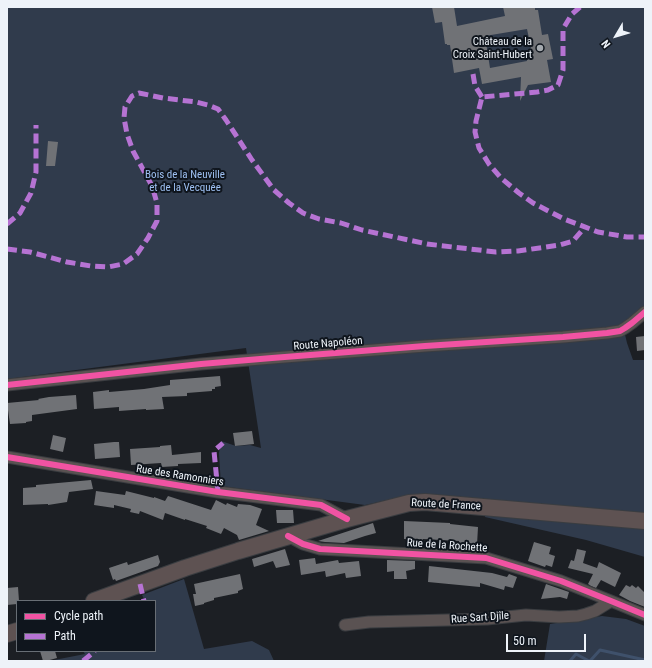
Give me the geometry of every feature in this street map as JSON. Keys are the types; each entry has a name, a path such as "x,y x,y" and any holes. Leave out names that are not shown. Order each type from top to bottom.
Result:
{"main road":[{"name":"Route de France","path":"97,600 185,568 238,551 389,507 409,503 425,502 645,521"}],"street":[{"name":"Route Napoléon","path":"7,385 255,359 607,333 625,328 645,312"},
{"name":"Rue des Ramonniers","path":"7,456 218,492 321,505 347,519"},
{"name":"Rue de la Rochette","path":"288,536 303,544 320,549 486,558 561,582 645,616"},
{"name":"Rue Sart Djîle","path":"345,625 369,622 487,619 526,615 559,617 578,616 596,611 611,601"}],"green space":[{"name":"Bois de la Neuville et de la Vecquée","path":"7,7 645,7 645,306 623,326 633,360 645,360 645,557 586,540 485,517 486,500 419,496 397,498 365,505 221,486 219,453 221,441 236,446 250,445 261,448 246,348 7,379"},
{"path":"184,579 204,649 252,641 269,650 274,661 49,661 85,654 84,652 156,652 156,600 144,600 142,595"},
{"path":"602,616 626,619 645,626 645,661 544,661 550,624"}],"building":[{"name":"Château de la Croix Saint-Hubert","path":"432,7 454,7 457,26 505,16 503,7 535,7 535,10 538,10 542,35 548,34 553,59 547,60 551,82 528,85 520,101 521,77 482,84 479,68 454,73 450,45 445,44 442,22 435,23","holes":["527,29 531,48 526,51 527,61 490,68 485,36"]},
{"path":"48,141 58,142 55,166 46,166"},
{"path":"645,336 645,350 637,351 636,337"},
{"path":"220,376 221,386 215,387 212,391 187,393 187,396 162,397 164,409 119,411 119,407 94,409 93,392 144,389 170,385 170,380"},
{"path":"76,395 77,409 32,415 32,421 10,424 7,403"},
{"path":"252,431 254,444 235,446 233,433"},
{"path":"53,435 66,438 63,452 50,449"},
{"path":"119,442 120,457 95,459 94,444"},
{"path":"171,445 172,455 201,452 201,463 178,464 178,466 162,467 161,463 131,465 130,449"},
{"path":"91,480 93,489 69,492 67,502 48,505 23,505 23,488 36,487 36,485"},
{"path":"96,491 125,495 126,491 165,501 168,496 211,510 216,500 226,505 227,503 237,507 238,504 250,505 262,509 256,525 269,531 239,540 237,535 224,528 221,534 206,528 207,526 165,513 163,520 140,511 139,514 130,512 131,509 114,505 114,508 94,505"},
{"path":"276,510 293,510 294,523 277,523"},
{"path":"404,521 450,523 478,527 477,545 459,543 459,541 404,539"},
{"path":"373,523 376,533 344,543 318,541"},
{"path":"534,542 551,547 549,554 555,556 552,567 546,565 545,567 528,561"},
{"path":"285,549 290,565 276,568 273,561 254,567 252,559"},
{"path":"577,549 586,551 583,563 597,568 599,562 621,573 615,587 601,580 596,588 591,586 588,584 593,574 568,568 571,560 574,561"},
{"path":"158,555 160,562 158,566 116,581 115,579 113,580 109,568 127,562 128,565"},
{"path":"315,558 316,564 338,560 339,563 359,561 361,576 346,578 345,573 326,577 325,571 301,575 299,560"},
{"path":"387,560 415,561 415,569 406,571 407,579 394,579 394,571 387,572"},
{"path":"429,566 492,573 507,577 509,574 517,577 513,588 505,586 504,590 480,583 480,587 428,582"},
{"path":"240,574 243,589 238,591 238,593 214,598 214,600 195,606 193,594 196,594 194,584"},
{"path":"546,584 569,592 567,599 560,597 541,599"},
{"path":"626,585 630,587 632,585 636,588 638,586 645,593 645,607 619,595"},
{"path":"18,587 19,600 16,600 16,604 7,605 7,588"},
{"path":"40,652 55,652 57,658 43,661"}],"waterway":[{"path":"590,661 600,650 645,660"},
{"path":"570,661 576,654 589,661"}],"marked path":[{"path":"580,7 572,14 563,29 563,70 558,85 548,90 537,92 482,97 475,132 479,148 489,164 501,178 533,203 564,219 598,232 627,237 645,237"},
{"path":"473,74 475,86 482,97"},
{"path":"7,249 30,252 67,262 108,267 123,264 137,254 157,221 157,203 152,186 133,151 127,134 124,118 125,107 132,96 139,93 196,102 218,109 274,190 303,213 319,219 427,244 496,252 518,251 560,245 573,241 585,227"},
{"path":"7,224 20,213 31,193 36,172 36,125"},
{"path":"218,492 214,451 223,443"},
{"path":"140,584 144,600"},
{"path":"83,661 94,652"}],"cycle path":[{"path":"7,385 201,364 607,333 620,331 645,312"},
{"path":"7,457 218,492 321,505 347,519"},
{"path":"288,536 303,544 320,549 486,558 561,581 645,615"}],"place":[{"name":"Château de la Croix Saint-Hubert","path":"540,48"}]}
